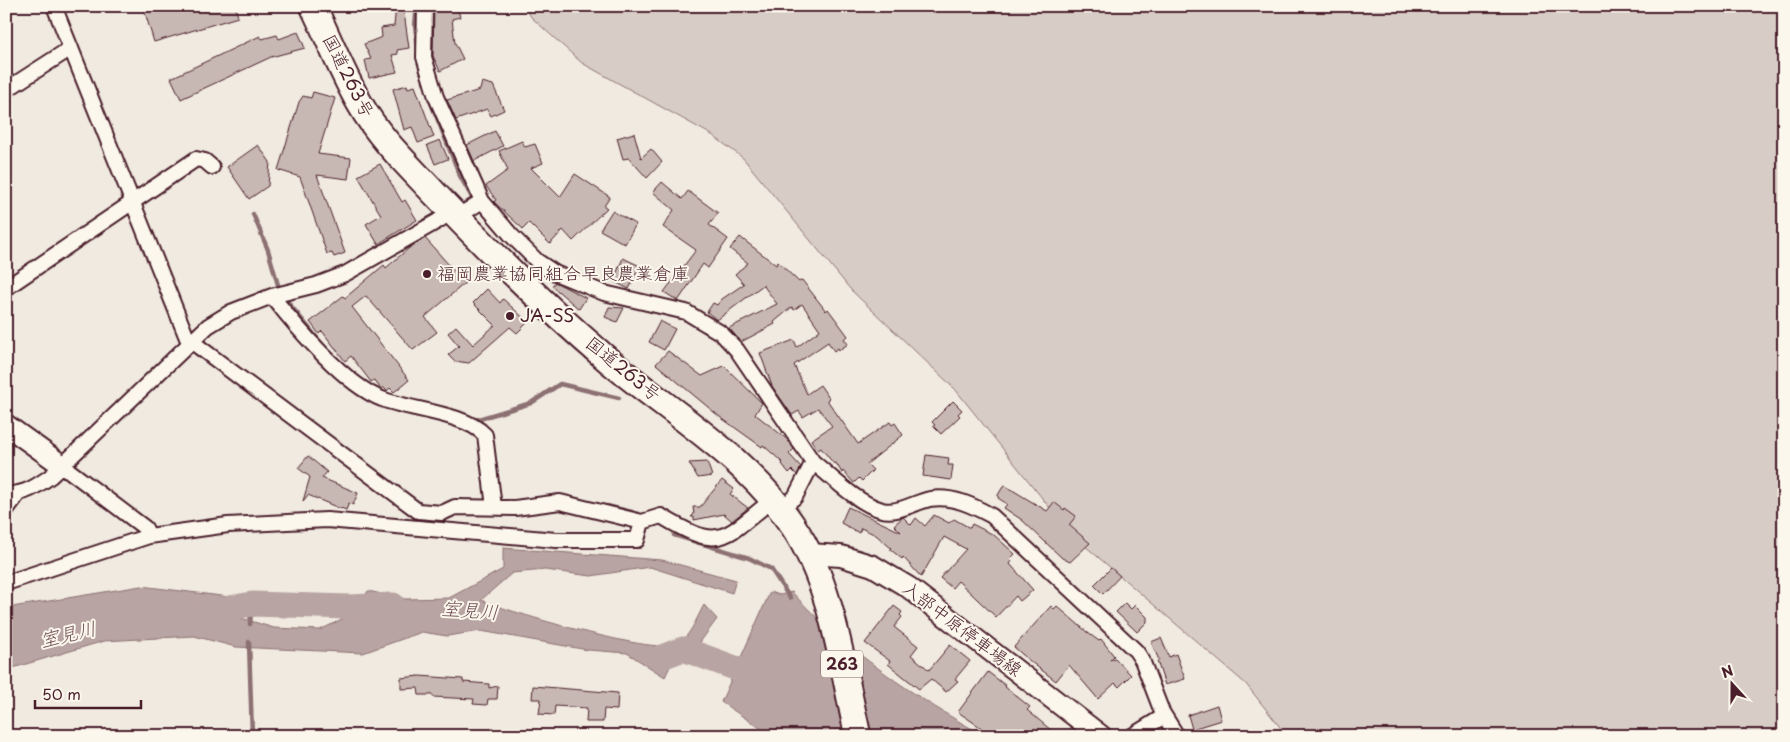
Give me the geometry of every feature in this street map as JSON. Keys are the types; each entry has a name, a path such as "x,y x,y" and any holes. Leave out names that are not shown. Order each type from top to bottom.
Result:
{"highway":[{"name":"国道263号","path":"313,6 364,111 379,133 465,209 542,301 609,361 721,448 776,505 809,554 825,592 858,736"}],"main road":[{"path":"6,425 63,466"},
{"name":"入部中原停車場線","path":"809,554 841,556 873,566 908,588 1101,736"}],"street":[{"path":"54,6 188,338 418,511 442,512 455,508 494,506 515,508 560,502 642,522 661,516 686,532 712,539 727,536 776,505 795,497 813,462"},
{"path":"424,6 424,57 465,209 555,273 604,293 686,312 721,333 737,350 813,462 860,498 882,510 892,511 932,498 968,503 992,516 1136,651 1164,716 1177,736"},
{"path":"6,90 71,48"},
{"path":"6,288 196,159 206,161 212,167"},
{"path":"6,510 12,494 37,486 63,466 208,326 231,312 272,296 316,286 345,274 438,221 465,209"},
{"path":"272,296 357,387 382,400 430,411 478,428 485,436 494,506"},
{"path":"63,466 145,528 149,536"},
{"path":"6,583 149,536 228,525 327,520 556,540 637,540 642,522"},
{"path":"1132,736 1164,716"}],"shaded area":[{"path":"525,6 1784,6 1784,736 1287,736 1246,684 1070,533 955,389 851,290 743,158 712,135 582,63 531,17"}],"water":[{"path":"503,548 662,560 736,580 732,593 650,567 591,576 545,570 512,573 481,600 496,606 610,638 661,646 675,645 680,642 692,628 704,605 717,619 687,660 673,660 665,677 627,653 588,650 481,631 447,636 422,632 363,653 236,647 194,636 104,641 6,670 6,608 141,586 246,599 234,616 274,628 320,630 355,613 368,591 405,599 449,598 503,569"},
{"path":"770,592 780,595 792,592 834,633 882,672 908,690 985,736 772,736 721,702"}],"building":[{"path":"143,6 235,6 238,17 154,42"},
{"path":"396,6 403,6 409,48 397,50 398,54 392,55 397,72 369,78 365,60 371,59 364,44 382,37 381,28 394,26"},
{"path":"434,6 457,6 460,17 452,19 455,43 463,59 440,71 433,56"},
{"path":"298,32 305,48 271,57 181,99 171,78 260,36 262,39 277,35 279,39"},
{"path":"482,82 493,85 504,110 491,116 487,109 456,120 447,100 480,90"},
{"path":"407,85 408,88 415,86 434,137 418,143 412,127 404,130 393,89"},
{"path":"313,92 335,98 318,154 351,158 348,179 317,175 345,253 334,257 332,253 327,254 300,177 278,170 299,102 303,96 311,98"},
{"path":"495,131 503,146 474,161 467,145"},
{"path":"634,133 641,158 651,149 662,162 647,178 629,158 623,159 617,138"},
{"path":"440,140 448,159 435,164 427,145"},
{"path":"522,141 525,147 535,144 543,163 531,168 560,197 575,174 610,197 604,206 607,208 573,241 563,230 550,244 529,223 523,229 494,202 496,200 486,186 508,170 499,151"},
{"path":"258,145 270,162 268,186 249,199 227,167"},
{"path":"380,164 402,202 405,200 417,220 378,244 366,224 381,215 358,176"},
{"path":"662,182 682,199 688,191 718,213 709,225 728,239 708,268 703,264 678,301 664,292 696,250 663,227 674,210 653,192"},
{"path":"612,211 636,224 625,244 600,230"},
{"path":"740,237 776,265 778,262 799,282 802,280 826,311 828,309 848,336 844,339 848,344 839,350 838,348 834,351 828,342 794,365 807,394 820,385 829,398 827,400 858,444 890,422 892,425 895,423 903,435 867,464 873,470 862,481 859,478 854,483 843,471 842,473 836,463 834,464 821,448 818,450 811,440 832,426 818,408 803,417 799,411 792,415 772,386 760,353 794,340 797,347 820,330 802,304 794,310 792,307 774,322 775,324 741,342 729,328 777,304 763,285 717,320 707,312 713,303 717,305 722,299 744,284 735,274 748,263 730,249"},
{"path":"425,238 465,283 425,317 437,332 413,350 366,296 352,307 409,380 394,392 390,388 387,391 383,387 381,389 374,380 371,382 351,356 345,361 322,331 319,334 310,322 343,296 345,298 384,265 386,268 409,248"},
{"path":"623,258 640,266 629,289 613,281"},
{"path":"555,282 586,298 579,309 552,286"},
{"path":"487,289 500,303 503,299 528,322 517,333 510,327 469,363 454,361 448,355 459,346 448,333 456,326 473,345 495,325 473,303"},
{"path":"609,307 624,308 617,322 605,317"},
{"path":"660,321 675,329 664,350 649,342"},
{"path":"668,351 702,376 724,366 762,403 755,414 788,440 794,449 789,454 801,467 797,475 792,470 789,473 783,463 763,445 762,447 720,417 656,364"},
{"path":"953,401 962,410 958,414 960,416 941,434 933,426 935,425 932,422"},
{"path":"926,455 949,458 948,465 953,465 951,480 923,476"},
{"path":"308,456 327,472 322,478 358,493 353,505 349,503 346,510 341,509 308,495 303,501 310,477 298,468"},
{"path":"707,462 712,476 698,478 689,463"},
{"path":"722,480 734,489 730,494 748,508 732,521 724,514 694,520 694,517 691,517 694,514 693,507 700,507"},
{"path":"1004,485 1047,511 1054,502 1064,510 1065,508 1076,516 1069,525 1090,543 1070,562 1062,558 1022,520 1004,508 1007,504 998,498 998,495"},
{"path":"848,507 901,532 894,525 903,517 911,525 916,518 925,526 934,515 949,523 954,519 970,528 972,524 994,535 1015,554 1010,559 1012,561 1010,564 1033,590 1020,601 1016,596 996,617 958,581 952,588 940,578 966,549 944,537 921,577 903,557 902,559 876,535 861,528 859,533 841,523"},
{"path":"1111,568 1120,576 1103,594 1094,585"},
{"path":"1125,603 1131,609 1135,605 1147,617 1147,622 1137,632 1116,612"},
{"path":"894,606 902,612 900,615 902,617 894,627 918,646 911,655 929,670 950,645 970,661 955,679 958,681 946,692 931,679 919,689 888,664 890,661 865,643"},
{"path":"1051,606 1054,609 1057,606 1088,633 1099,641 1101,639 1114,656 1110,660 1115,658 1131,675 1119,687 1115,683 1098,699 1069,665 1056,681 1014,647"},
{"path":"1161,638 1169,657 1176,654 1185,679 1165,685 1157,661 1159,660 1151,642"},
{"path":"988,672 1030,707 1027,710 1058,736 1006,736 997,728 992,735 958,712"},
{"path":"419,676 463,679 463,682 489,684 489,688 498,686 497,699 488,699 487,705 473,704 474,699 433,697 433,695 419,695 418,688 401,689 401,678"},
{"path":"533,686 618,693 617,710 604,709 603,722 586,722 587,708 555,706 554,715 539,714 541,699 532,699"},
{"path":"1217,705 1221,720 1192,729 1188,715"}],"waterway":[{"path":"417,6 415,25 418,51"},
{"path":"418,59 423,78"},
{"path":"430,100 460,176 475,203"},
{"path":"253,214 268,250 278,285"},
{"path":"286,300 322,344"},
{"path":"472,421 531,403 560,384 619,398"},
{"path":"607,506 632,512"},
{"path":"674,535 749,558 771,569 790,598"},
{"path":"250,624 252,604"},
{"name":"室見川","path":"208,612 252,604 349,607 393,605"},
{"path":"249,642 252,736"},
{"name":"室見川","path":"662,657 683,649 768,680"}],"place":[{"name":"福岡農業協同組合早良農業倉庫","path":"427,274"},
{"name":"JA-SS","path":"510,316"}]}
